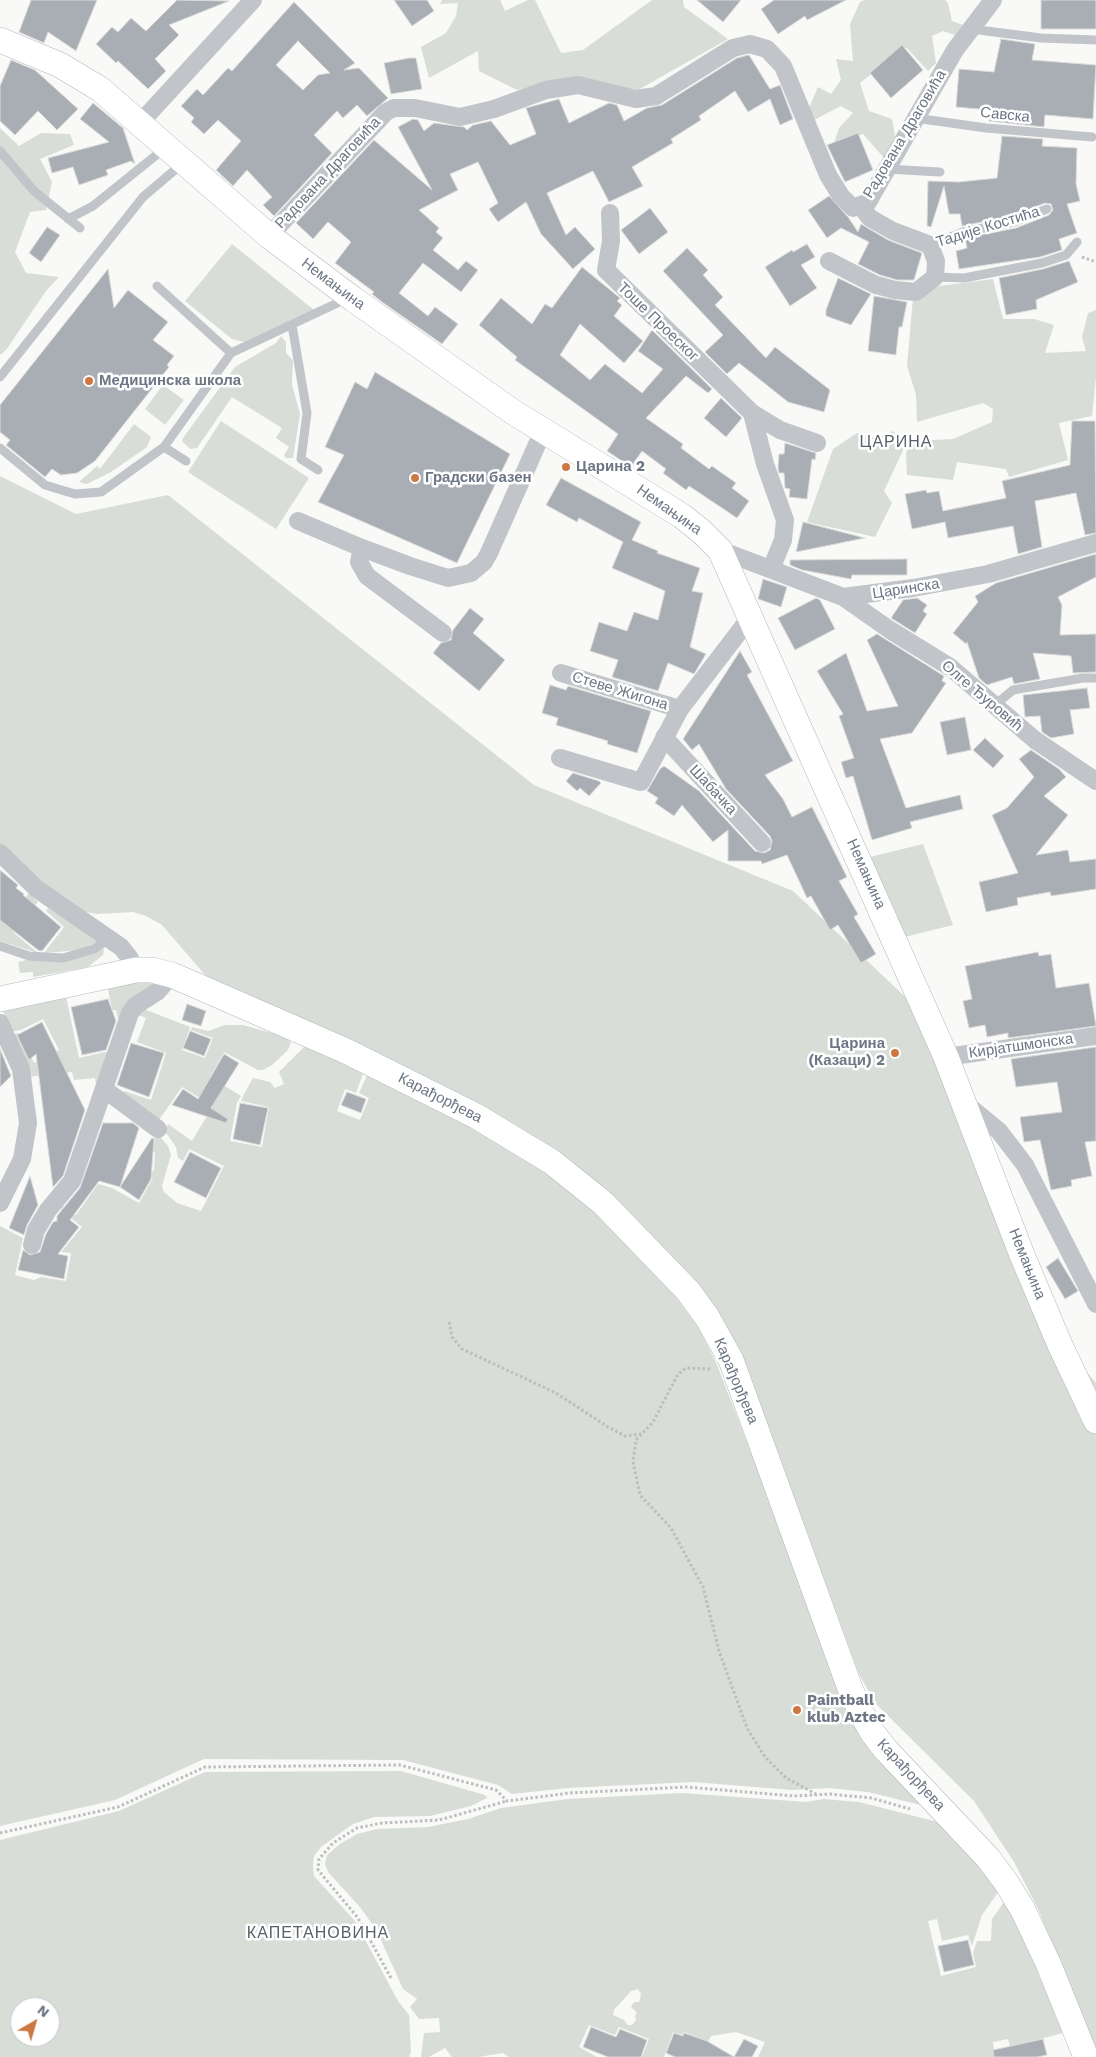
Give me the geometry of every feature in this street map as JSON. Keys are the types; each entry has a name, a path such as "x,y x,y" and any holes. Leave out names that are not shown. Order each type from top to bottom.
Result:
{"main road":[{"name":"Немањина","path":"0,40 43,57 90,82 140,123 269,236 350,297 451,370 542,431 682,516 720,550 749,618 852,842 946,1057 966,1104 1022,1255 1060,1345 1096,1421"},
{"name":"Карађорђева","path":"0,999 136,970 152,970 172,975 346,1051 476,1116 552,1162 603,1203 688,1291 707,1317 734,1368 851,1690 862,1714 872,1732 886,1750 988,1858 1006,1882 1023,1910 1048,1963 1086,2057"}],"street":[{"path":"140,123 253,0"},
{"name":"Радована Драговића","path":"269,236 386,112 394,108 415,108 460,117 494,109 546,90 578,85 636,99 656,96 733,48 750,44 767,49 783,66 828,175 841,196 854,208 868,202 955,50 993,0"},
{"name":"Тадије Костића","path":"860,205 870,218 893,231 930,245 936,261 935,277"},
{"name":"Тоше Проеског","path":"610,213 611,241 606,270 752,413 780,430 817,443"},
{"path":"830,261 876,285 895,290 916,292 935,277"},
{"path":"752,413 762,454 785,520 783,540 771,570"},
{"path":"298,521 362,548 448,578 471,573 484,562 489,553 542,431"},
{"name":"Царинска","path":"720,550 843,597 955,581 1096,543"},
{"path":"362,548 359,562 367,576 443,633"},
{"name":"Олге Ђуровић","path":"843,597 890,630 950,667 1035,740 1096,781"},
{"path":"560,758 641,782 680,709 749,618"},
{"name":"Стеве Жигона","path":"561,673 680,709"},
{"name":"Шабачка","path":"664,737 762,843"},
{"path":"0,853 37,889 110,938 129,957 136,970"},
{"path":"32,1245 36,1230 44,1217 72,1181 130,1013 135,1006 157,992 172,975"},
{"path":"0,1023 21,1069 28,1123 22,1159 0,1203"},
{"name":"Кирјатшмонска","path":"946,1057 1096,1036"},
{"path":"104,1089 158,1129"},
{"name":"Немањина","path":"966,1104 999,1131 1025,1165 1054,1217 1096,1304"}],"lane":[{"path":"971,29 1041,38 1096,40"},
{"name":"Савска","path":"915,118 986,128 1092,137"},
{"path":"0,151 34,191 80,228"},
{"path":"68,219 93,206 176,154"},
{"path":"0,377 176,154"},
{"path":"886,169 940,172"},
{"name":"Тадије Костића","path":"930,245 963,232 1014,222 1047,209"},
{"path":"935,277 964,278 1042,263 1066,255 1077,242"},
{"path":"157,286 231,353"},
{"path":"0,448 45,485 75,494 101,492 164,447 231,353 350,297"},
{"path":"292,325 307,413 301,459 318,470"},
{"path":"164,447 186,461"},
{"path":"995,706 1013,690 1083,678 1096,678"},
{"path":"0,946 29,956 63,958 94,949 110,938"}],"path":[{"path":"449,1322 452,1337 462,1349 556,1393 625,1436 641,1434"},
{"path":"734,1368 686,1368 678,1374 653,1422 636,1440 633,1462 640,1494 672,1528 703,1587 719,1650 747,1728 765,1757 786,1778 817,1795"},
{"path":"0,1833 118,1807 206,1767 400,1765 496,1790 508,1801"},
{"path":"391,1978 358,1918 318,1870 318,1859 333,1843 357,1828 382,1823 439,1820 508,1801 570,1793 686,1788 794,1796 817,1795 871,1798 918,1811"}],"shaded area":[{"path":"442,0 500,0 505,11 528,0 535,0 561,53 583,50 652,0 683,0 684,7 728,39 638,90 566,79 517,90 479,71 478,51 429,78 421,47 446,33 456,16 458,3 440,4"},
{"path":"865,0 945,0 948,3 952,21 963,25 955,35 943,31 932,36 936,63 928,71 906,47 860,83 869,111 892,119 895,136 884,158 863,134 834,143 839,128 853,113 841,106 814,120 808,110 818,87 831,94 841,80 836,59 853,61 850,24 860,2"},
{"path":"0,128 19,146 41,133 70,134 74,145 40,159 52,182 46,210 30,212 15,252 26,273 59,277 46,291 6,350 0,355"},
{"path":"232,244 314,310 244,342 232,339 185,301"},
{"path":"993,279 1003,319 1034,319 1054,325 1045,353 1086,351 1082,337 1088,313 1096,310 1096,377 1092,416 1059,423 1068,460 1009,477 1006,469 957,462 953,480 907,475 906,453 913,441 953,439 992,422 993,409 983,403 917,422 916,395 907,366 913,297 939,286"},
{"path":"281,336 286,342 286,353 293,360 292,385 300,414 293,458 286,458 284,455 289,447 276,438 282,428 232,397 197,448 190,449 182,441 183,438 235,367 276,343"},
{"path":"163,385 184,400 165,425 145,409"},
{"path":"221,421 309,478 276,529 188,472"},
{"path":"134,424 151,437 147,447 111,472 87,484 79,482 97,466 100,469"},
{"path":"893,431 906,444 884,491 892,503 875,537 807,522 833,449 857,433 877,438"},
{"path":"0,476 76,514 168,495 534,785 793,891 915,1006 1033,1310 1096,1383 1096,2053 1038,1909 1014,1862 974,1801 876,1704 859,1674 749,1375 630,1215 223,987 205,975 162,925 146,916 133,912 97,914 81,911 66,903 0,845"},
{"path":"923,844 953,925 901,938 870,857"},
{"path":"29,893 38,902 14,933 38,953 0,941 0,912 16,910"},
{"path":"48,908 99,941 80,950 44,953 64,927 46,911"},
{"path":"104,949 103,955 88,967 33,977 33,972 20,973 18,962"},
{"path":"157,981 119,1024 116,1010 112,1010 108,989 110,984"},
{"path":"65,992 79,1058 110,1051 96,1085 95,1078 74,1080 72,1072 28,1077 11,1035 19,1033 34,1063 59,1050 43,1019 21,1030 10,1032 3,1016 3,1005"},
{"path":"141,1008 190,1027 182,1050 205,1058 213,1038 191,1030 192,1027 208,1031 225,1025 243,1025 286,1037 291,1043 287,1051 272,1065 263,1070 258,1070 224,1052 210,1077 241,1096 237,1103 230,1141 262,1147 269,1107 241,1101 253,1078 270,1082 275,1088 284,1084 279,1072 305,1046 364,1071 356,1093 345,1089 337,1111 360,1120 369,1098 359,1093 368,1073 425,1098 533,1164 582,1200 659,1274 698,1327 715,1360 776,1516 851,1721 869,1747 921,1801 921,1805 868,1792 829,1788 792,1790 693,1782 568,1788 512,1794 498,1785 403,1760 204,1759 115,1800 0,1826 0,1226 23,1238 15,1275 34,1280 41,1277 66,1281 71,1253 61,1252 82,1227 61,1210 63,1206 76,1215 98,1184 112,1188 139,1203 153,1178 142,1172 154,1171 155,1152 145,1151 146,1147 153,1146 156,1132 168,1146 171,1155 162,1186 164,1192 177,1203 201,1211 224,1166 189,1149 183,1161 178,1158 176,1147 164,1130 168,1124 192,1141 213,1106 182,1087 157,1123 122,1097 124,1091 151,1100 166,1053 137,1042 146,1018 136,1014"},
{"path":"401,1771 485,1795 487,1798 471,1806 430,1816 374,1817 353,1824 321,1847 314,1856 314,1876 355,1921 398,2001 409,2015 411,2051 409,2057 0,2057 0,1840 119,1811 205,1772"},
{"path":"682,1793 806,1802 823,1799 859,1802 942,1823 948,1827 999,1891 982,1915 972,1946 968,1935 942,1941 937,1919 928,1921 941,1976 976,1967 973,1953 977,1941 991,1941 992,1919 1004,1902 1007,1901 1066,2032 1026,2043 1012,2057 1008,2039 993,2042 995,2057 758,2057 765,2042 736,2032 711,2036 699,2057 696,2057 702,2039 684,2032 683,2035 673,2032 664,2057 642,2057 649,2039 619,2027 615,2035 589,2025 579,2047 597,2057 509,2057 503,2053 478,2057 452,2057 445,2048 429,2057 421,2057 424,2033 440,2032 439,2018 419,2019 410,2007 417,1999 403,1989 377,1931 360,1907 328,1872 325,1864 327,1855 340,1844 357,1834 377,1829 428,1827 468,1819 501,1808 568,1799","holes":["638,1989 641,1994 639,2002 634,2002 631,2007 637,2013 635,2016 636,2020 632,2025 628,2025 624,2020 613,2015 614,2010 631,1991"]}],"building":[{"path":"31,0 97,0 76,51 48,32 44,43 19,32"},
{"path":"177,0 229,1 169,25 179,35 155,59 166,71 148,89 118,61 116,63 96,44 112,27 118,32 131,18 146,31"},
{"path":"394,0 427,0 434,11 412,26"},
{"path":"697,0 741,0 723,22"},
{"path":"774,0 846,0 807,20 805,16 778,34 761,9"},
{"path":"1041,0 1096,0 1096,29 1041,29"},
{"path":"294,2 355,63 344,70 359,68 388,98 367,116 357,105 343,118 337,111 314,135 332,153 274,216 263,205 272,197 247,170 233,186 216,170 241,141 218,120 204,134 191,122 194,118 181,106 197,89 203,95 228,68 232,71","holes":["298,41 330,73 318,75 303,90 276,65"]},
{"path":"1001,39 1035,44 1032,60 1096,65 1093,119 1045,115 1044,127 989,121 990,110 956,107 959,69 994,72"},
{"path":"902,45 923,70 891,98 870,73"},
{"path":"749,55 770,89 780,85 793,119 780,125 770,99 748,112 735,91 699,116 701,120 671,139 673,143 632,167 643,186 609,202 593,171 547,193 566,235 575,227 595,249 573,269 541,234 526,202 498,222 489,209 498,203 478,162 450,174 458,190 419,210 439,228 436,232 443,238 433,250 458,270 466,261 478,270 461,292 423,263 399,293 428,316 435,307 458,324 442,344 382,302 372,294 374,292 335,263 351,242 328,222 313,239 296,223 374,140 432,190 398,127 413,119 418,120 424,131 434,123 464,127 467,130 473,125 491,121 510,145 536,134 526,108 559,99 569,123 609,103 617,105 624,121 647,108 662,105 737,58"},
{"path":"416,58 422,89 391,94 384,63"},
{"path":"11,60 35,70 78,109 57,130 38,111 15,135 0,121 0,86"},
{"path":"93,103 123,128 135,164 131,161 106,170 108,175 79,185 73,167 52,173 48,158 109,142 80,119"},
{"path":"858,133 873,170 845,182 827,145"},
{"path":"1002,136 1043,139 1042,146 1077,148 1076,184 1080,201 1067,204 1077,233 1059,239 1062,250 1040,257 959,269 956,251 967,248 965,238 1016,228 1049,215 1053,210 1051,204 1045,203 1012,216 962,226 960,214 949,214 944,186 931,227 927,226 928,181 959,182 997,178"},
{"path":"829,196 848,217 858,232 861,224 888,240 922,253 914,280 897,280 880,275 858,264 869,242 841,228 827,238 808,210"},
{"path":"650,208 668,232 639,254 621,230"},
{"path":"47,227 60,235 41,262 29,253"},
{"path":"807,244 815,257 801,265 817,288 790,306 765,267 792,250 793,252"},
{"path":"687,248 708,270 703,275 723,297 715,305 766,358 775,347 830,390 824,412 788,402 739,363 727,374 705,352 723,335 663,271"},
{"path":"1069,261 1078,282 1036,300 1037,309 1006,315 999,278 1043,269"},
{"path":"582,267 620,298 617,301 622,305 614,316 643,341 624,363 580,324 560,355 590,380 605,364 642,393 663,369 638,351 652,330 712,389 708,393 686,376 646,418 683,444 681,448 709,469 712,466 736,483 732,488 749,501 737,518 689,486 686,490 663,473 666,469 642,451 631,467 607,451 618,434 515,360 517,357 479,325 501,298 532,324 545,304 552,308"},
{"name":"Медицинска школа","path":"108,269 114,308 128,290 168,322 153,340 174,356 167,365 169,367 95,461 77,473 61,475 52,469 45,477 6,445 10,440 0,432 0,405"},
{"path":"838,278 871,294 851,325 826,316 826,310"},
{"path":"874,296 907,302 902,327 899,327 896,355 868,351"},
{"name":"Градски базен","path":"375,372 510,454 457,563 318,502 344,455 325,447 355,382 367,389"},
{"path":"721,398 742,418 726,437 704,418"},
{"path":"1072,421 1095,421 1096,533 1085,535 1076,493 1035,501 1042,547 1018,554 1013,526 948,538 945,522 912,529 905,494 926,490 927,493 939,491 943,511 1006,498 1002,481 1070,465"},
{"path":"785,443 816,453 815,460 812,459 807,499 789,497 790,489 785,488 784,473 779,473 779,454 784,454"},
{"path":"561,478 641,522 632,540 658,551 657,553 700,568 692,591 703,593 690,647 706,654 694,674 668,663 658,691 612,677 618,660 590,651 599,622 627,631 634,612 658,620 665,591 612,568 623,542 579,518 577,522 546,505"},
{"path":"803,522 865,538 796,552"},
{"path":"1096,554 1096,577 1058,597 1062,605 1060,635 1096,634 1096,672 1073,673 1071,656 1033,653 1040,679 1014,684 1012,677 987,685 979,678 967,642 966,644 953,633 978,602 975,596 996,583"},
{"path":"907,559 907,575 852,575 851,579 802,570 790,565 790,560"},
{"path":"763,579 787,587 781,607 758,599"},
{"path":"816,598 820,600 835,629 795,650 778,618"},
{"path":"917,598 927,605 923,611 927,614 915,633 891,618 903,600"},
{"path":"470,608 484,619 473,633 505,660 479,691 433,653 441,643 451,640 453,630"},
{"path":"877,634 944,676 942,681 946,683 912,733 880,739 906,808 960,795 963,809 910,822 912,828 872,840 853,776 846,778 841,762 854,758 839,716 843,714 817,671 846,653 867,711 898,706 867,640"},
{"path":"740,651 752,672 747,675 793,761 765,775 783,799 792,817 812,807 847,877 839,881 858,914 854,917 876,954 861,963 838,925 830,930 811,896 807,898 787,855 762,864 761,861 728,861 728,830 713,842 682,805 674,816 655,803 658,798 647,791 660,769 664,766 699,791 755,851 764,853 770,850 772,841 770,836 726,789 699,744 692,750 683,739"},
{"path":"550,685 566,690 568,686 651,711 637,753 607,744 608,741 556,725 558,718 542,713"},
{"path":"1087,688 1090,708 1070,710 1074,734 1051,738 1042,732 1040,716 1025,717 1023,695"},
{"path":"965,717 971,750 947,755 940,722"},
{"path":"985,738 1004,756 993,768 973,750"},
{"path":"1031,750 1059,769 1066,777 1044,796 1068,815 1036,855 1068,850 1070,862 1096,859 1096,889 1051,896 1050,892 1017,898 1018,905 986,912 979,882 1018,873 992,815 1007,808 1034,777 1019,759"},
{"path":"573,773 601,783 589,796 580,788 577,791 566,781"},
{"path":"0,870 18,885 16,888 23,895 61,927 42,951 38,950 0,920"},
{"path":"1038,952 1039,956 1051,954 1056,988 1089,983 1096,1026 1008,1038 1008,1033 987,1037 985,1025 969,1028 963,1001 972,999 965,966"},
{"path":"108,999 116,1021 106,1050 82,1055 71,1007"},
{"path":"187,1004 206,1011 201,1026 182,1020"},
{"path":"42,1022 85,1110 63,1176 53,1187 36,1054 29,1060 17,1035"},
{"path":"190,1031 211,1039 204,1056 183,1048"},
{"path":"131,1043 164,1053 149,1097 117,1085"},
{"path":"1096,1047 1096,1141 1085,1142 1092,1176 1071,1180 1072,1186 1051,1190 1040,1140 1024,1142 1020,1117 1062,1112 1057,1082 1016,1087 1011,1059"},
{"path":"0,1049 11,1076 0,1087"},
{"path":"224,1054 239,1063 211,1108 228,1119 226,1123 172,1105 183,1089 198,1099"},
{"path":"347,1092 366,1099 361,1113 341,1105"},
{"path":"240,1103 268,1108 260,1145 233,1139"},
{"path":"103,1123 133,1123 139,1128 120,1187 99,1181 70,1220 79,1227 58,1254 68,1256 64,1279 18,1270 23,1250 30,1255 40,1252 46,1234 53,1222 57,1221 57,1216 80,1188"},
{"path":"152,1138 154,1139 151,1179 139,1200 120,1187"},
{"path":"190,1152 221,1168 206,1198 174,1182"},
{"path":"30,1176 38,1205 27,1225 24,1235 9,1228"},
{"path":"1058,1258 1078,1291 1065,1299 1046,1267"},
{"path":"968,1940 974,1965 944,1972 938,1946"},
{"path":"591,2027 616,2037 620,2029 647,2040 641,2057 608,2057 583,2047"},
{"path":"674,2033 683,2036 684,2033 707,2041 734,2057 675,2057 666,2053"},
{"path":"744,2039 758,2046 752,2057 734,2057"},
{"path":"1043,2039 1047,2055 1037,2057 994,2057 993,2050"}],"place":[{"name":"Медицинска школа","path":"89,381"},
{"name":"Царина 2","path":"566,467"},
{"name":"Градски базен","path":"415,478"},
{"name":"Царина (Казаци) 2","path":"895,1053"},
{"name":"Paintball klub Aztec","path":"797,1710"}],"district":[{"name":"ЦАРИНА","path":"896,442"},
{"name":"КАПЕТАНОВИНА","path":"318,1933"}]}
